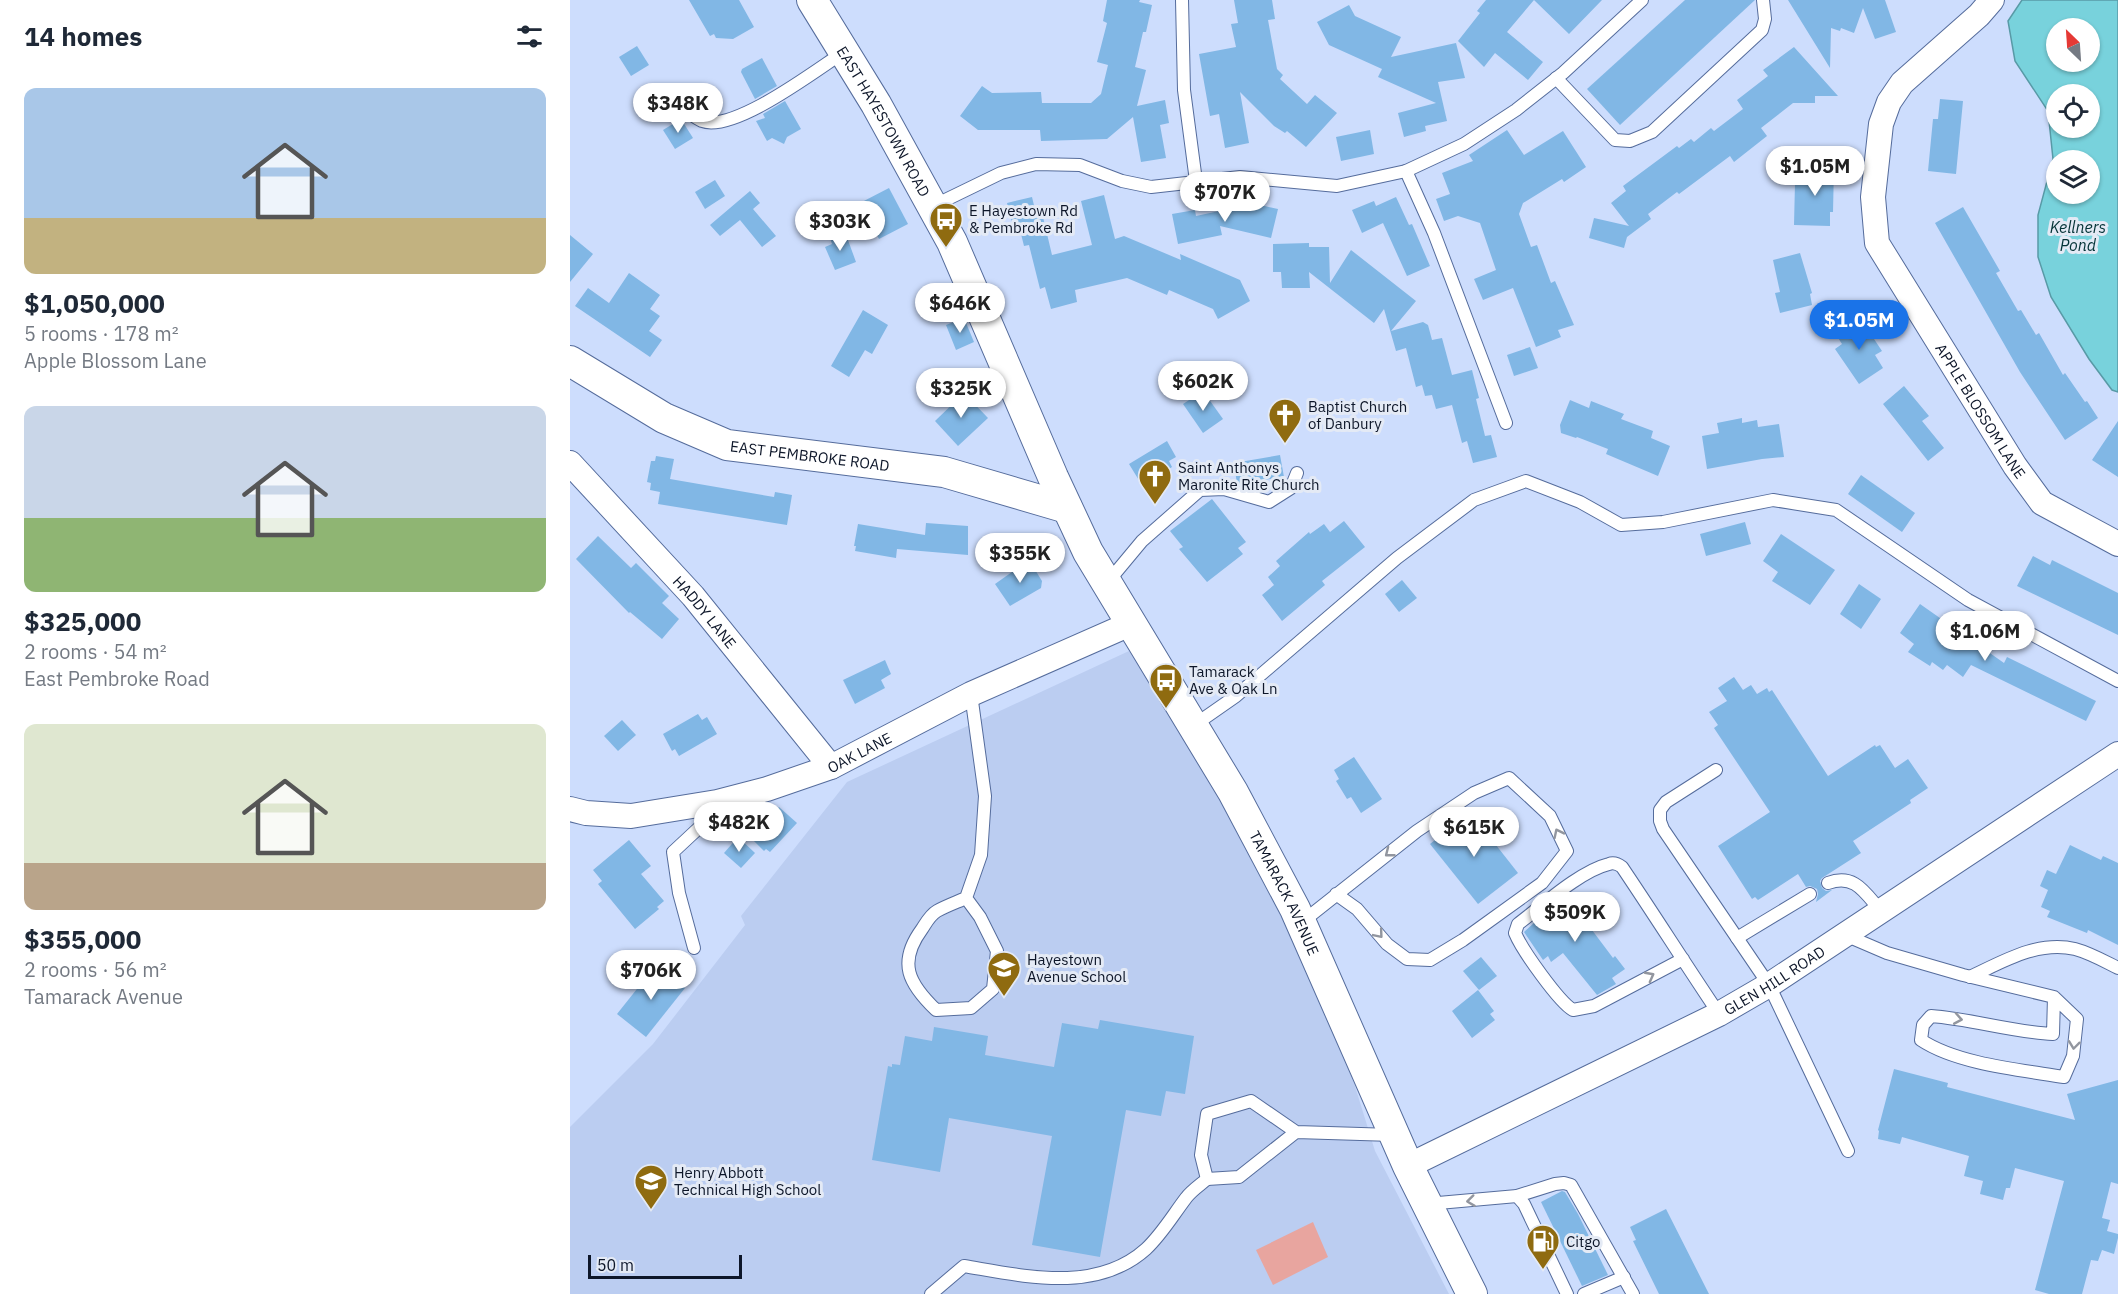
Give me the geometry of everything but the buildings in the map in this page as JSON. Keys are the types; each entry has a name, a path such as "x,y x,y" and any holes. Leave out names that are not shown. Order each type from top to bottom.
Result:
{"street":[{"name":"EAST HAYESTOWN ROAD","path":"812,0 876,104 952,242 1067,508"},
{"name":"APPLE BLOSSOM LANE","path":"1992,0 1979,15 1902,83 1889,102 1881,124 1873,197 1877,243 2015,466 2042,503 2118,544"},
{"name":"EAST PEMBROKE ROAD","path":"570,361 664,418 727,444 944,472 1067,508"},
{"name":"HADDY LANE","path":"570,463 693,596 831,767"},
{"name":"TAMARACK AVENUE","path":"1067,508 1088,552 1130,624 1233,792 1301,923 1408,1166 1472,1294"},
{"name":"OAK LANE","path":"570,809 586,813 631,816 717,802 767,789 831,767 971,694 1130,624"},
{"name":"GLEN HILL ROAD","path":"1408,1166 1719,1014 1769,985 2118,754"}],"lane":[{"path":"1182,0 1184,90 1196,181"},
{"path":"933,206 1001,173 1036,164 1080,165 1122,181 1151,187 1240,177 1337,186 1406,171 1464,144 1516,110 1556,78 1642,0"},
{"path":"1556,78 1615,140 1630,141 1652,132 1762,30 1765,19 1763,0"},
{"path":"682,108 702,121 720,122 752,111 844,51"},
{"path":"1406,171 1434,233 1506,423"},
{"path":"1107,584 1142,541 1200,490 1224,489 1269,502 1291,488 1297,473"},
{"path":"1193,726 1236,696 1397,558 1474,500 1527,481 1580,502 1621,525 1663,522 1773,501 1836,510 1968,600 2118,681"},
{"path":"966,897 980,917 997,951 993,989 971,1008 936,1010 919,993 909,977 907,960 916,937 934,913 966,897 981,855 985,796 971,694"},
{"path":"1716,770 1666,802 1660,810 1663,829 1769,985 1848,1151"},
{"path":"1301,923 1336,894 1417,831 1474,793 1509,778 1550,816 1567,851 1542,883 1463,940 1430,960 1407,959 1387,944 1357,909 1336,894"},
{"path":"694,948 679,893 673,852 702,825 717,802"},
{"path":"1683,959 1594,1006 1573,1010 1567,1007 1515,933 1518,924 1585,875 1616,863 1622,867 1683,959 1719,1014"},
{"path":"1828,883 1846,880 1853,883 1881,911"},
{"path":"1737,938 1810,894"},
{"path":"1845,935 1887,953 2054,998 2077,1019 2073,1056 2064,1077 1992,1065 1936,1050 1921,1040 1923,1025 1930,1016 2031,1033 2053,1034 2054,998"},
{"path":"1970,977 2035,949 2058,947 2076,950 2118,968"},
{"path":"1207,1179 1201,1155 1207,1114 1251,1101 1296,1132 1394,1135"},
{"path":"931,1294 964,1266 1036,1278 1100,1275 1126,1264 1146,1248 1171,1221 1188,1196 1207,1179 1239,1178 1296,1132"},
{"path":"1426,1204 1517,1196 1554,1184 1571,1185 1633,1294"},
{"path":"1517,1196 1524,1204 1567,1294"},
{"path":"1584,1294 1624,1277"}],"shaded area":[{"name":"Hayestown Avenue School","path":"1129,651 1243,832 1299,949 1354,1083 1375,1151 1449,1294 570,1294 570,1127 653,1044 745,925 741,916 847,782"},
{"path":"1313,1222 1328,1257 1273,1285 1256,1250"}],"water":[{"name":"Kellners Pond","path":"2022,0 2118,0 2118,392 2112,390 2089,359 2051,297 2038,257 2038,215 2046,185 2046,204 2100,204 2100,150 2052,150 2051,138 2100,138 2100,84 2046,84 2046,108 2015,61 2008,21"}],"place":[{"name":"E Hayestown Rd & Pembroke Rd","path":"946,248"},
{"name":"Baptist Church of Danbury","path":"1285,444"},
{"name":"Saint Anthonys Maronite Rite Church","path":"1155,505"},
{"name":"Tamarack Ave & Oak Ln","path":"1166,709"},
{"name":"Hayestown Avenue School","path":"1004,997"},
{"name":"Henry Abbott Technical High School","path":"651,1210"},
{"name":"Citgo","path":"1543,1270"}]}
